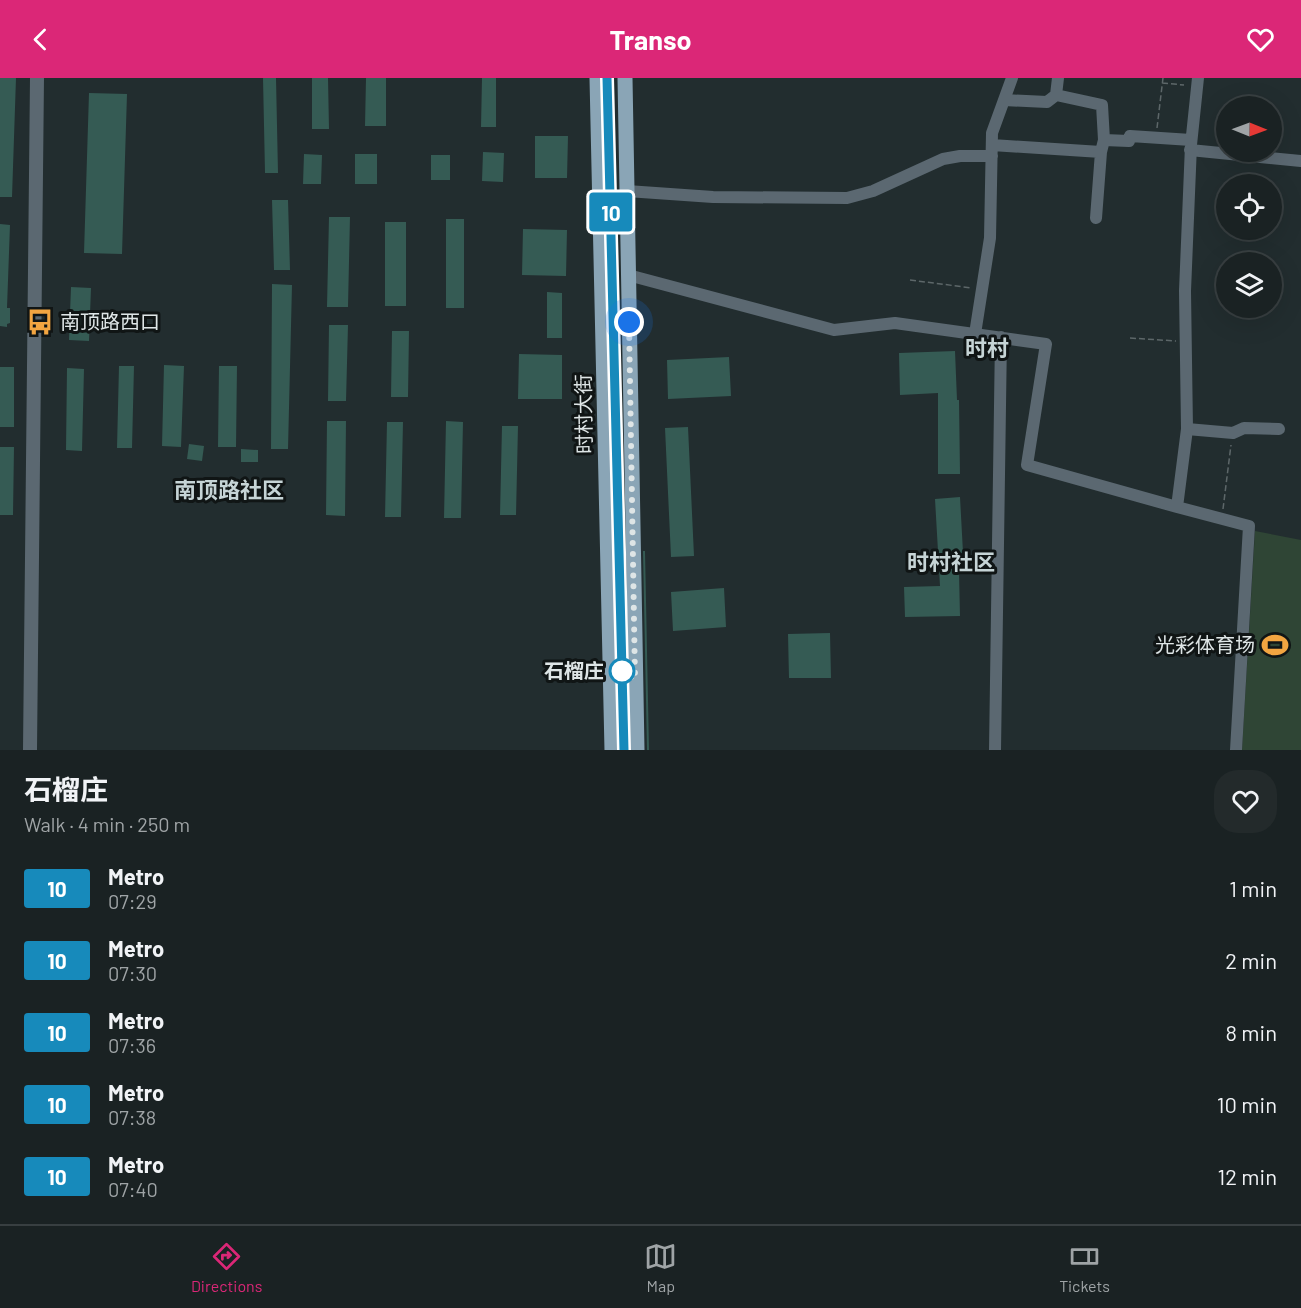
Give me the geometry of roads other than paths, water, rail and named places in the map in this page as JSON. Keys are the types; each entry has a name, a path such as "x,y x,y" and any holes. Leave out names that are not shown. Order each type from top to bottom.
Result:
{"main road":[{"name":"时村大街","path":"597,78 612,750"},
{"path":"625,78 637,750"}],"street":[{"path":"30,750 37,78"},
{"path":"975,334 990,238 992,133 1012,78"},
{"path":"1004,100 1047,102 1056,95 1058,78"},
{"path":"1177,507 1187,429 1185,291 1191,146 1198,82"},
{"path":"1056,95 1102,105 1102,146 1096,218"},
{"path":"627,191 713,197 847,198 873,191 943,159 992,151 1102,146 1130,141 1130,136 1301,161"},
{"path":"628,275 834,330 895,323 1046,344 1027,465 1249,526 1236,750"},
{"path":"995,750 1001,338"},
{"path":"1187,429 1233,433 1244,428 1279,429"}],"metro line":[{"name":"10","path":"607,78 624,750"}],"place":[{"name":"南顶路西口","path":"40,322"},
{"name":"光彩体育场","path":"1275,645"},
{"name":"石榴庄","path":"622,671"}],"district":[{"name":"时村","path":"987,348"},
{"name":"南顶路社区","path":"229,490"},
{"name":"时村社区","path":"951,562"}]}
